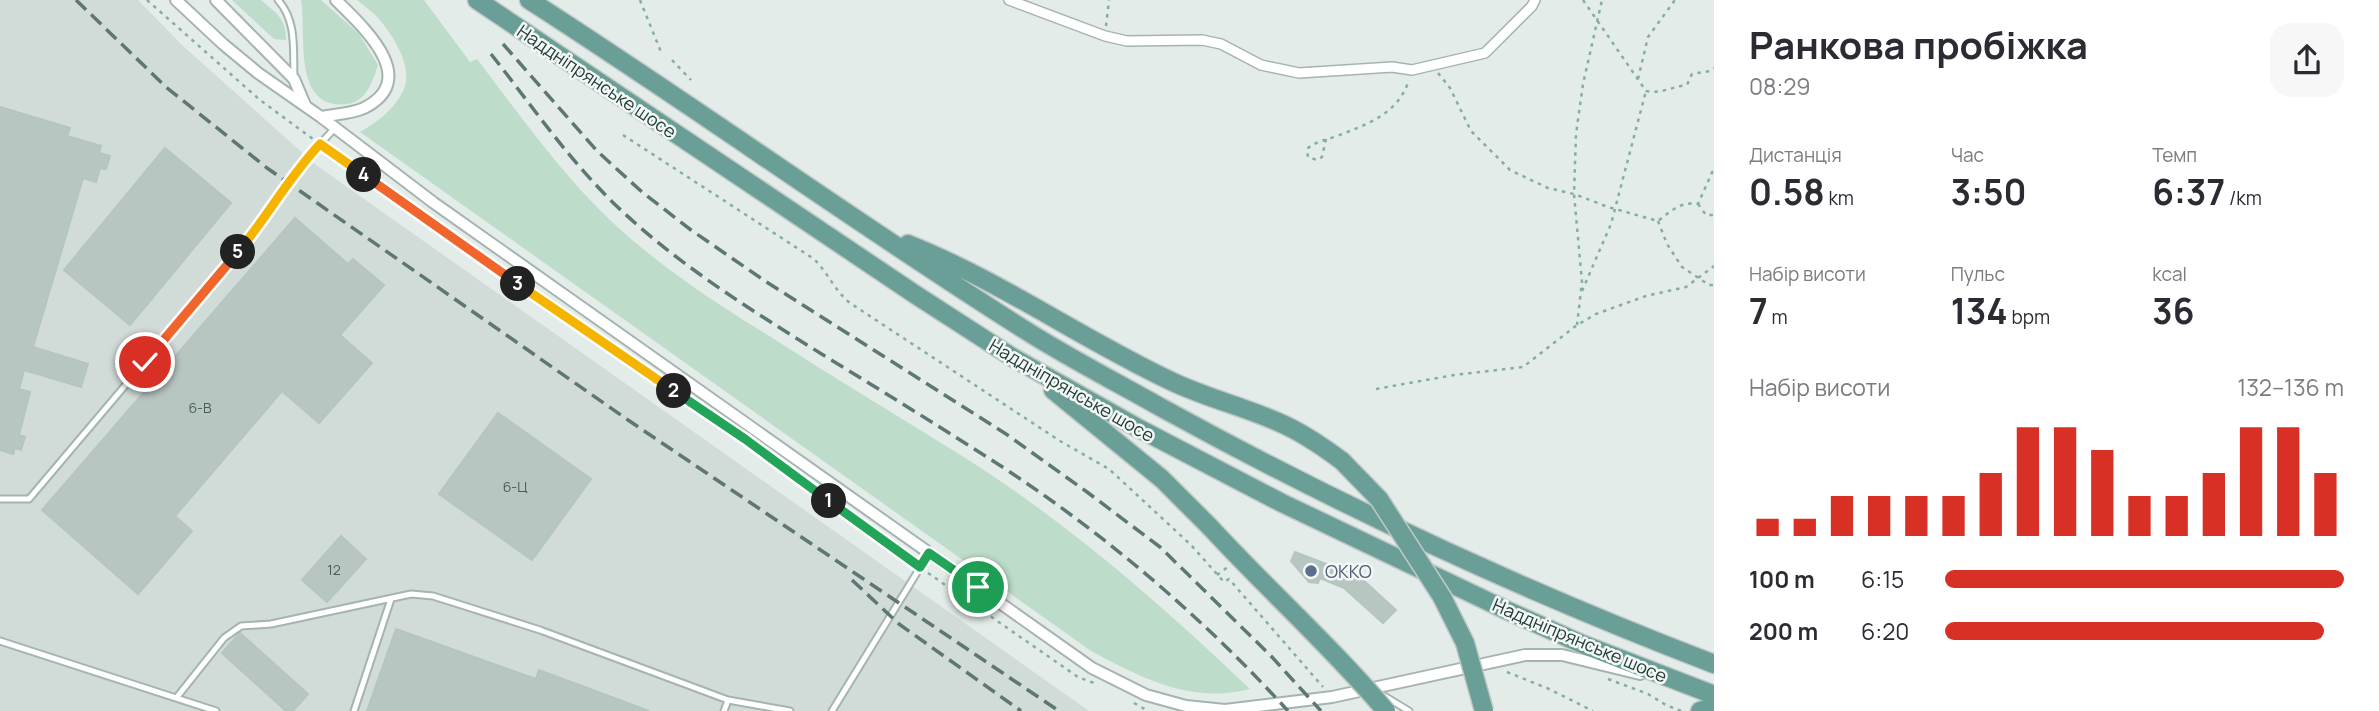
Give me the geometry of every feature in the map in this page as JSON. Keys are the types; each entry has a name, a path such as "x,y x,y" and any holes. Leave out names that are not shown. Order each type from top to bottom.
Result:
{"main road":[{"name":"Наддніпрянське шосе","path":"477,0 1012,357 1138,428 1282,503 1569,639 1714,695"},
{"name":"Наддніпрянське шосе","path":"529,0 1027,332 1242,452 1418,540 1714,664"},
{"path":"872,229 945,259 1051,315 1101,346 1174,382 1279,422 1314,440 1342,461 1379,499 1442,597 1465,643 1485,711"},
{"path":"1012,357 1162,479 1258,580 1327,645 1386,711"},
{"path":"1700,711 1714,707"}],"street":[{"path":"176,0 240,59 434,203 810,466 1092,668 1146,695 1185,709 1266,709 1542,653 1581,659 1671,680"},
{"path":"216,0 294,79 305,105"},
{"path":"321,117 366,107 380,95 388,83 389,71 381,49 364,27 336,0"},
{"path":"1010,0 1105,36 1127,41 1202,40 1222,44 1261,65 1299,73 1392,66 1412,70 1485,53 1535,0"}],"lane":[{"path":"278,0 290,19 294,79"},
{"path":"0,499 29,499 261,225 304,161 335,128"},
{"path":"832,711 929,553"},
{"path":"177,697 224,638 241,626 271,624 411,594 433,596 540,629 728,700 790,711"},
{"path":"354,711 391,599"},
{"path":"0,641 216,711"},
{"path":"1372,688 1409,711"},
{"path":"724,711 728,700"}],"path":[{"path":"147,0 260,100 320,144 745,439 920,567 1078,677 1096,684"},
{"path":"640,0 661,52"},
{"path":"1105,36 1109,0"},
{"path":"1583,0 1646,91 1658,93 1672,86 1687,85 1692,74 1714,68"},
{"path":"1577,325 1582,282 1574,170 1583,85 1602,0"},
{"path":"1638,79 1648,37 1675,0"},
{"path":"672,60 691,80"},
{"path":"1432,66 1450,88 1471,131 1510,170 1548,188 1658,220"},
{"path":"1326,139 1322,157 1317,160 1308,158 1307,149 1314,143 1383,116 1404,95 1412,70"},
{"path":"1580,293 1611,224 1646,91"},
{"path":"623,135 814,260 825,271 839,294 850,303 1060,441 1109,469 1191,545 1224,582 1229,579 1332,697"},
{"path":"1698,204 1714,168"},
{"path":"1658,220 1689,202 1698,204 1706,215 1714,215"},
{"path":"1658,220 1667,244 1682,267 1709,285 1714,285"},
{"path":"1376,389 1454,374 1523,367 1577,325 1596,314 1624,303 1686,287 1714,266"},
{"path":"1502,671 1549,689 1593,711"},
{"path":"1603,677 1648,694 1681,711"},
{"path":"1127,699 1149,711"}],"shaded area":[{"path":"0,0 138,0 183,46 316,165 1089,711 0,711"}],"green space":[{"path":"232,0 261,0 282,21 286,40 274,39"},
{"path":"301,0 321,0 359,34 378,65 368,90 354,102 329,103 317,95 309,82 303,48"},
{"path":"357,0 424,0 470,62 477,59 575,184 630,238 710,298 962,456 1039,508 1147,595 1250,689 1228,693 1187,691 1148,679 1091,651 360,132 379,120 395,104 403,91 406,73 401,53 390,33 376,15"}],"building":[{"path":"0,107 70,128 67,136 101,146 99,153 110,156 106,169 100,168 96,182 83,178 33,347 88,364 81,387 24,370 19,389 30,392 19,435 25,437 21,450 15,448 13,454 0,450"},
{"path":"165,148 231,203 130,325 64,270"},
{"path":"295,218 348,264 353,259 384,285 340,335 372,363 319,423 282,391 175,516 192,531 138,594 42,510"},
{"path":"498,413 591,479 532,560 439,494"},
{"path":"341,536 366,559 327,602 302,580"},
{"path":"1295,552 1360,577 1396,610 1383,623 1344,588 1320,578 1318,583 1309,582 1291,561"},
{"path":"396,629 536,679 539,670 649,711 367,711"},
{"path":"240,633 308,694 293,711 286,711 222,653"}],"railway":[{"path":"76,0 166,87 267,168 628,420 1059,711"},
{"path":"503,44 597,151 642,192 765,281 1006,434 1160,547 1271,656 1321,711"},
{"path":"491,54 604,194 669,251 743,304 990,459 1070,514 1184,608 1288,711"},
{"path":"852,580 899,624 1021,711"}],"place":[{"name":"ОККО","path":"1311,571"}],"route":[{"path":"145,362 261,225 304,161 320,144 745,439 920,567 929,553 978,587"}]}
